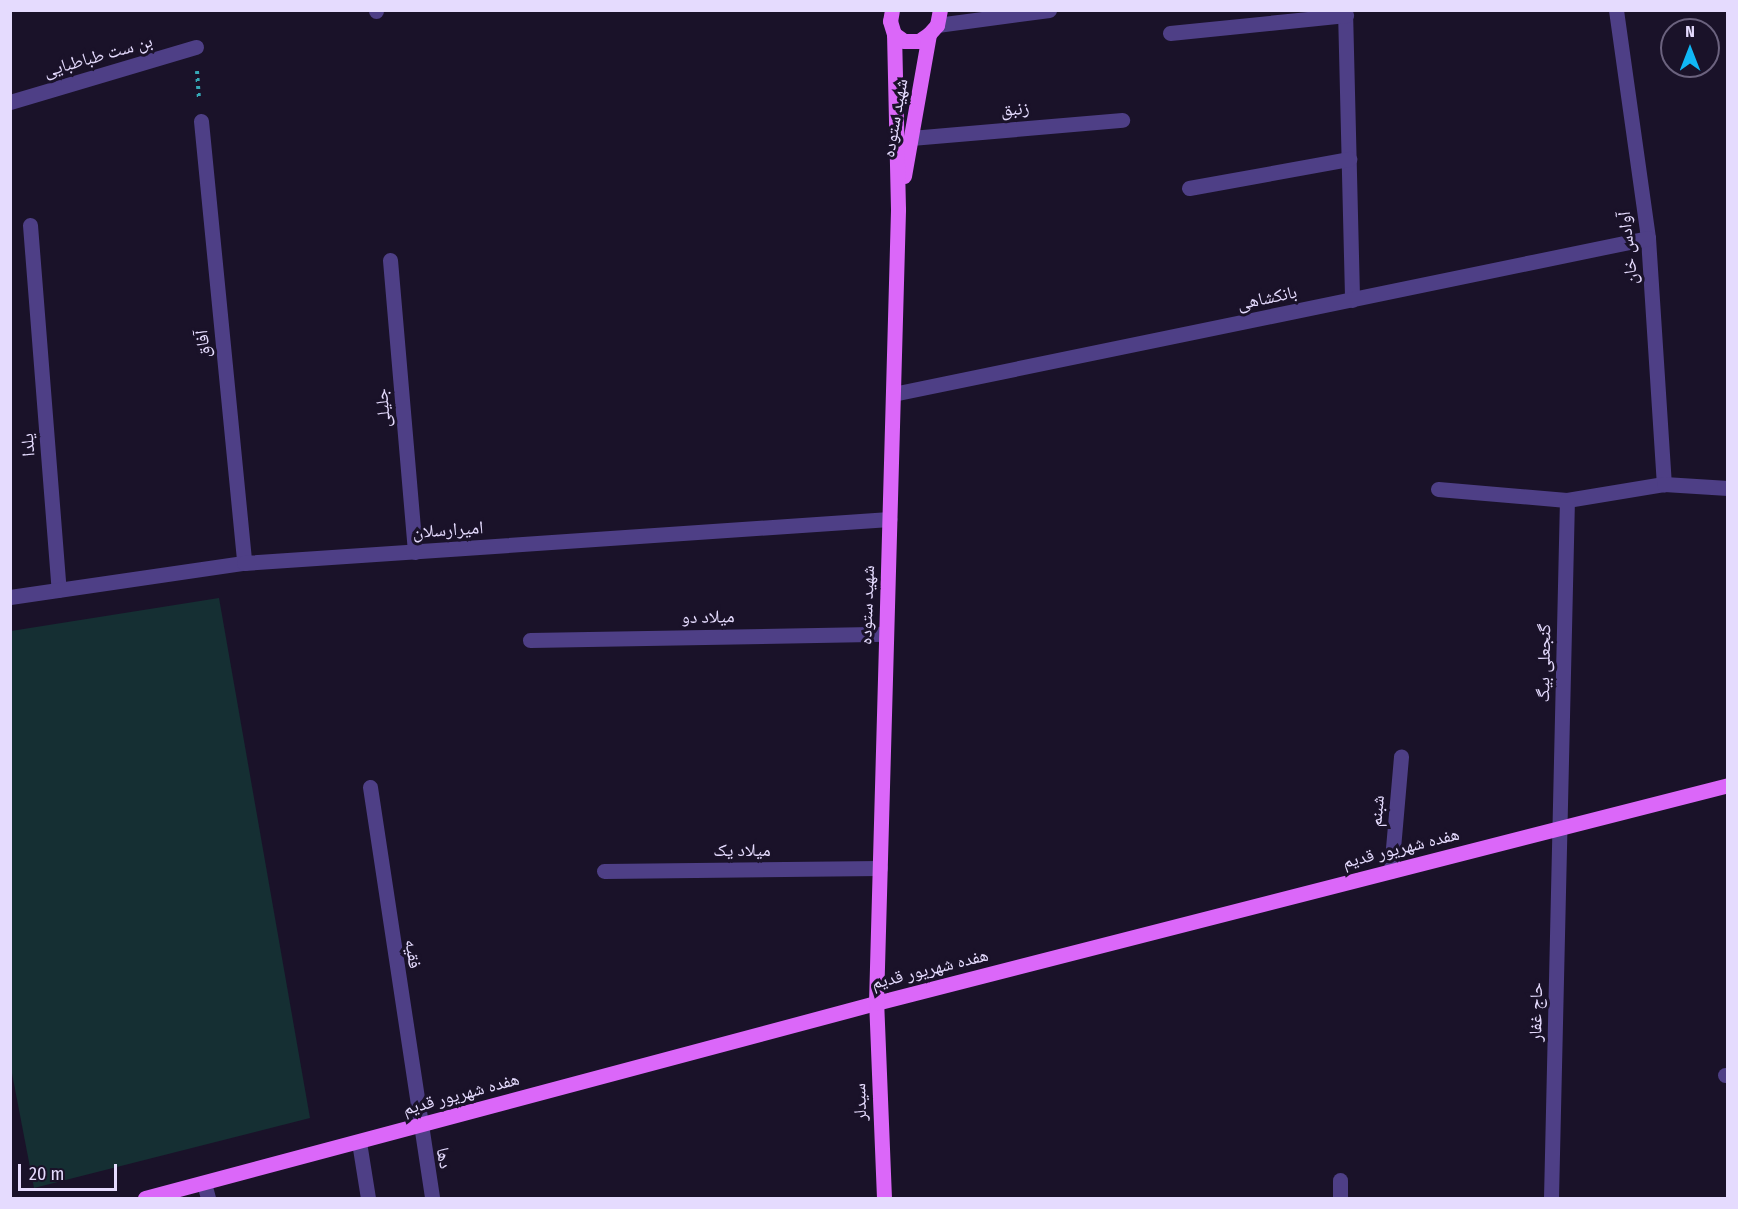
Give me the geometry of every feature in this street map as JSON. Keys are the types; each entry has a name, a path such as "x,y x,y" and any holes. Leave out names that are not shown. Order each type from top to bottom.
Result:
{"main road":[{"name":"شهید ستوده","path":"876,1003 898,209 894,34 890,21 892,10"},
{"name":"شهید ستوده","path":"898,209 935,23"},
{"path":"894,34 904,41 919,41 935,23"},
{"name":"هفده شهریور قدیم","path":"145,1198 876,1003 1728,784"},
{"name":"سیدلر","path":"876,1003 884,1198"}],"street":[{"path":"935,23 1049,10"},
{"name":"آوادس خان","path":"1616,10 1648,238 1664,484"},
{"path":"1170,33 1345,13 1352,300"},
{"name":"بن ست طباطبایی","path":"10,102 196,47"},
{"name":"زنبق","path":"911,138 1122,120"},
{"name":"آفاق","path":"201,121 244,563"},
{"path":"1189,188 1349,159"},
{"name":"یلدا","path":"30,225 59,590"},
{"name":"بانکشاهی","path":"893,394 1648,238"},
{"name":"جلیلی","path":"390,260 415,552"},
{"path":"1438,489 1567,500 1664,484 1728,488"},
{"name":"گنجعلی بیگ","path":"1561,827 1567,500"},
{"name":"امیرارسلان","path":"10,597 244,563 890,519"},
{"name":"میلاد دو","path":"530,640 886,634"},
{"name":"شبنم","path":"1391,871 1401,756"},
{"name":"فقیه","path":"370,788 418,1126"},
{"name":"حاج غفار","path":"1551,1198 1561,827"},
{"name":"میلاد یک","path":"604,871 880,868"},
{"name":"دها","path":"418,1126 432,1198"},
{"path":"358,1142 368,1198"},
{"path":"1340,1180 1340,1198"},
{"path":"204,1183 208,1198"}],"path":[{"path":"196,47 201,121"}],"green space":[{"path":"219,598 310,1118 34,1188 10,1063 11,631"}]}
